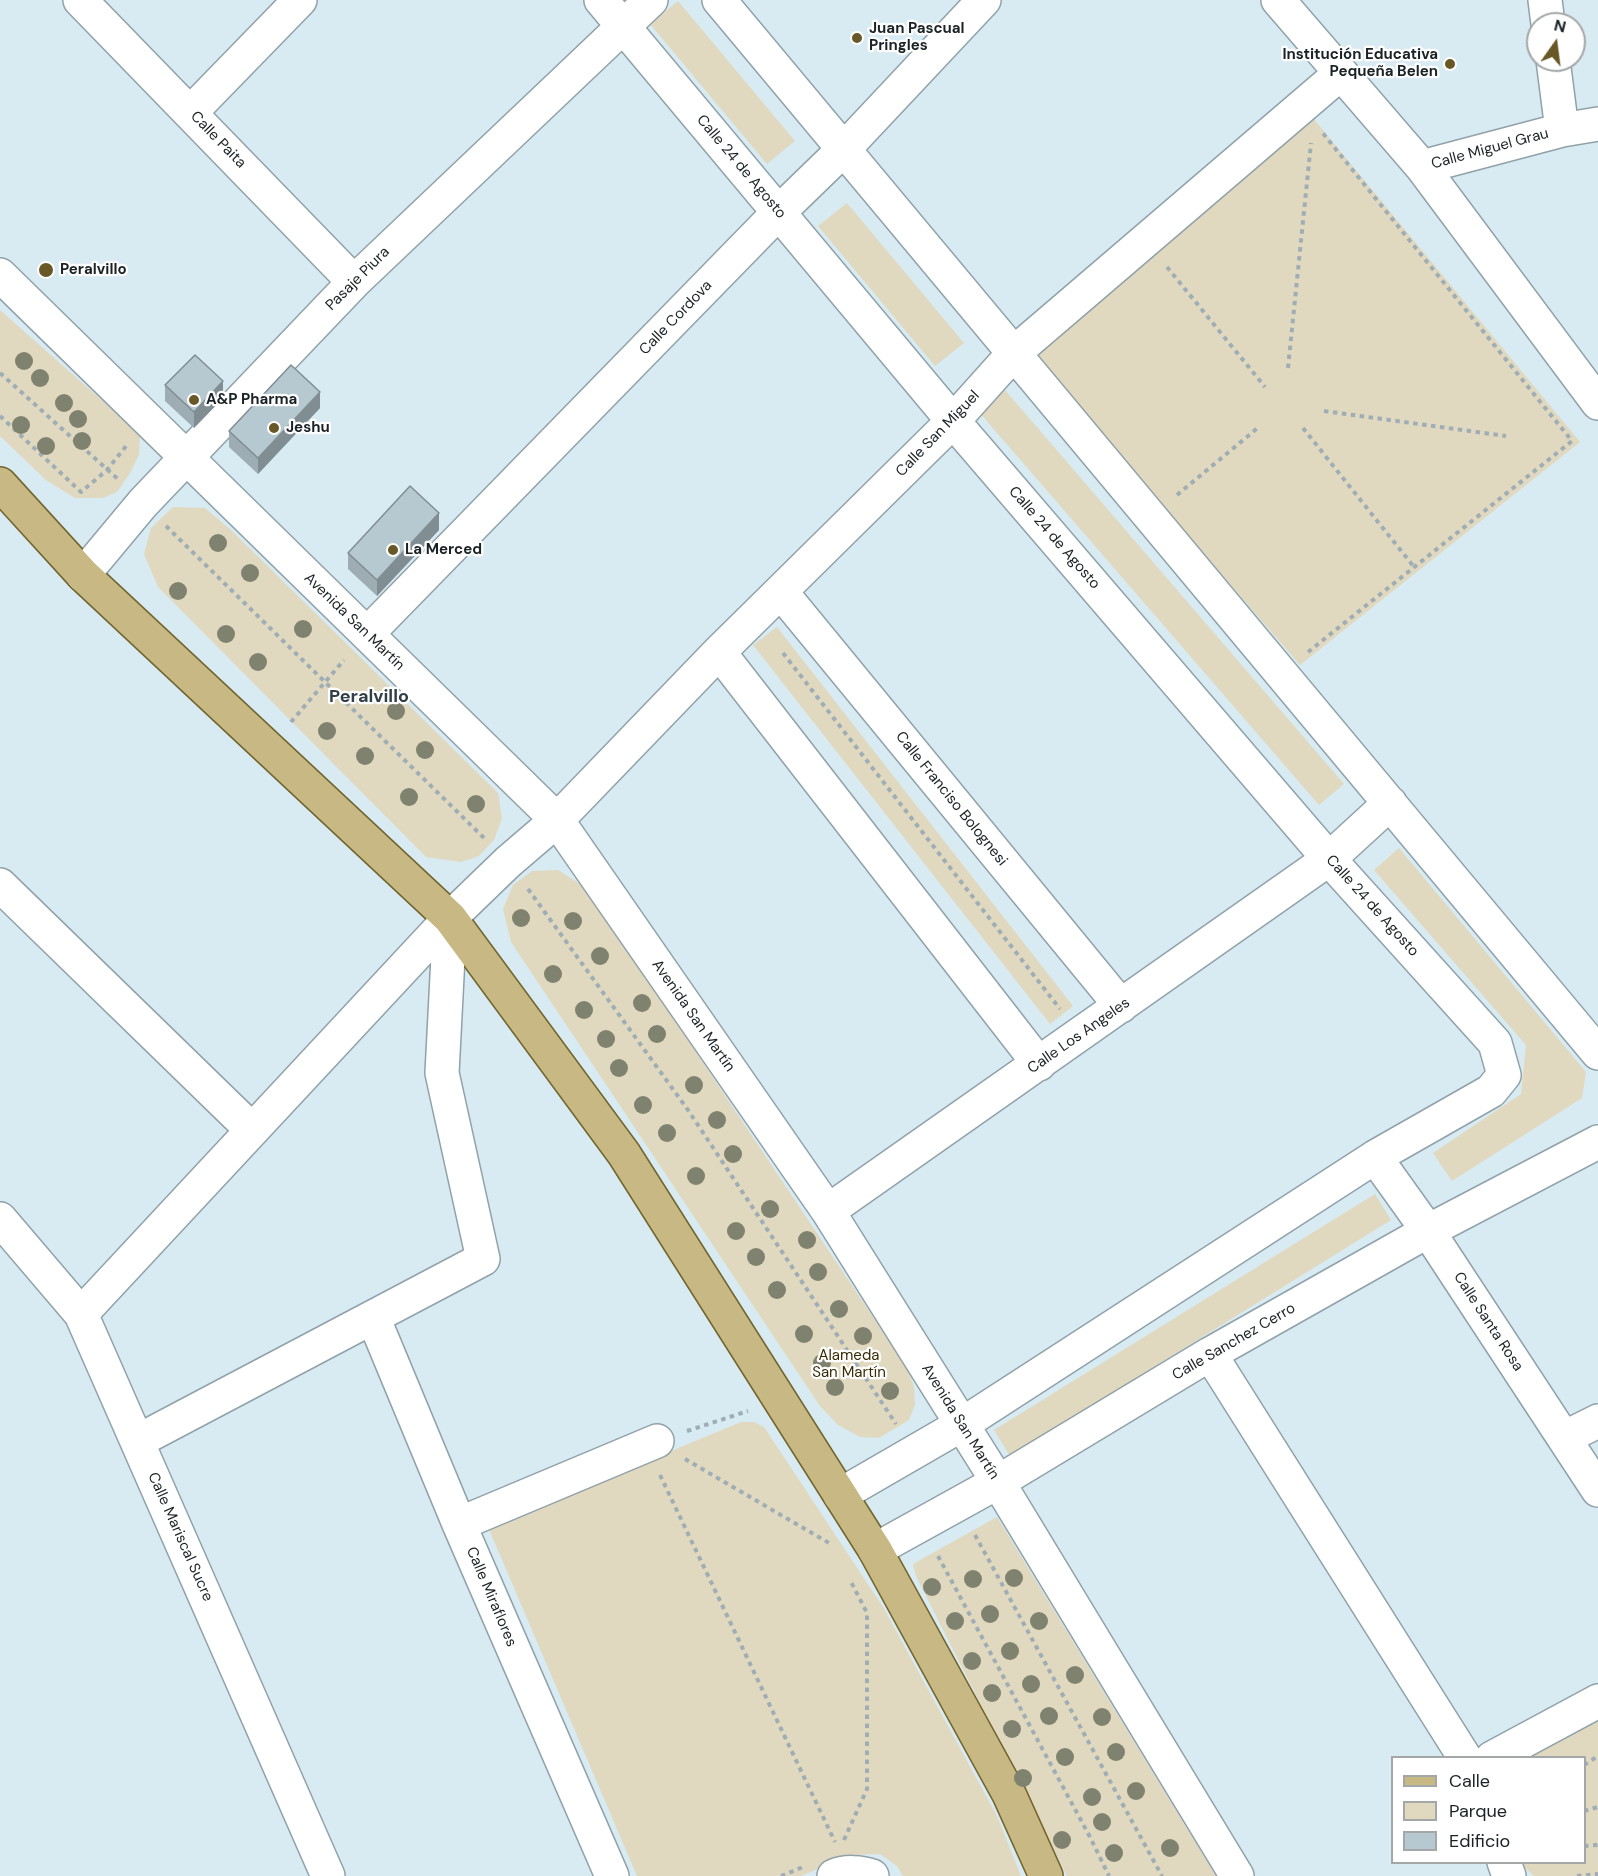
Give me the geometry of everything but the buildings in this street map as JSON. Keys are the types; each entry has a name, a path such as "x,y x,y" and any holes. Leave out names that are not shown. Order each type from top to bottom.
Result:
{"main road":[{"path":"0,484 83,574 450,918 624,1154 875,1551 1009,1794 1046,1876"}],"street":[{"name":"Calle Paita","path":"80,0 354,282"},
{"path":"191,112 300,0"},
{"name":"Calle 24 de Agosto","path":"600,0 953,421 1329,859 1495,1043 1504,1075 1491,1091 1375,1157"},
{"name":"Pasaje Piura","path":"83,574 143,503 354,282 651,0"},
{"path":"719,0 1598,1053"},
{"name":"Calle Cordova","path":"367,634 779,212 844,149 984,0"},
{"name":"Calle Miguel Grau","path":"1278,0 1422,167 1562,130 1598,124"},
{"path":"1554,72 1562,130"},
{"name":"Calle San Miguel","path":"81,1314 450,918 508,862 557,820 719,652 953,421 1014,353 1307,114 1341,73"},
{"path":"1422,167 1598,403"},
{"name":"Avenida San Martín","path":"0,275 557,820 828,1211 998,1482 1237,1876"},
{"name":"Calle Franciso Bolognesi","path":"781,592 1121,1006"},
{"path":"719,652 1039,1064"},
{"name":"Calle Los Angeles","path":"828,1211 1329,859 1390,802"},
{"path":"0,885 252,1130"},
{"path":"138,1441 483,1259 442,1073 450,918"},
{"name":"Calle Sanchez Cerro","path":"875,1551 998,1482 1210,1354 1428,1231 1598,1142"},
{"path":"840,1495 961,1425 1375,1157"},
{"name":"Calle Santa Rosa","path":"1375,1157 1428,1231 1598,1490"},
{"name":"Calle Mariscal Sucre","path":"0,1219 81,1314 328,1876"},
{"name":"Calle Miraflores","path":"373,1317 459,1524 612,1876"},
{"path":"1210,1354 1463,1756"},
{"path":"1564,1438 1598,1422"},
{"path":"459,1524 666,1457"},
{"path":"1496,1756 1598,1701"},
{"path":"828,1864 840,1873 864,1873 872,1876"}],"path":[{"path":"1288,368 1307,114"},
{"path":"1281,673 1572,441 1307,114"},
{"path":"1163,262 1265,387"},
{"path":"1324,411 1506,436"},
{"path":"0,416 81,492 107,470 130,441"},
{"path":"1176,496 1260,426"},
{"path":"1303,428 1414,567"},
{"path":"755,616 1080,1035"},
{"path":"268,748 367,634"},
{"path":"666,1457 781,1401"},
{"path":"666,1457 830,1543"},
{"path":"666,1457 828,1864 781,1876"},
{"path":"975,1535 1162,1876"},
{"path":"938,1556 1109,1876"},
{"path":"844,1841 867,1790 867,1613 846,1573"},
{"path":"1577,1876 1598,1874"}],"green space":[{"path":"678,1 795,141 767,164 650,24"},
{"path":"1313,118 1580,442 1300,665 1029,352"},
{"path":"847,203 964,343 935,366 818,226"},
{"path":"0,310 140,434 139,455 117,492 103,498 75,498 46,480 0,436"},
{"path":"1005,390 1344,784 1319,805 979,412"},
{"path":"173,507 205,508 231,530 498,793 502,818 494,840 479,856 461,862 426,857 158,587 144,554 151,528"},
{"path":"777,627 1073,1006 1050,1024 753,645"},
{"path":"1399,848 1586,1072 1582,1098 1452,1181 1433,1153 1521,1094 1526,1045 1374,870"},
{"name":"Alameda San Martín","path":"558,870 582,885 597,904 907,1368 914,1387 915,1405 909,1420 879,1438 860,1437 838,1425 820,1406 511,942 503,909 513,885 532,871"},
{"path":"1375,1194 1391,1220 1010,1456 994,1430"},
{"path":"741,1422 754,1422 764,1427 883,1607 997,1816 1021,1876 903,1876 897,1866 880,1854 850,1855 801,1876 637,1876 488,1527"},
{"path":"997,1517 1216,1876 1067,1876 916,1576 913,1564"},
{"path":"1598,1718 1598,1876 1534,1876 1523,1864 1586,1864 1586,1756 1529,1756"}],"place":[{"name":"Juan Pascual Pringles","path":"857,38"},
{"name":"Institución Educativa Pequeña Belen","path":"1450,64"},
{"name":"Peralvillo","path":"46,270"},
{"name":"A&P Pharma","path":"194,400"},
{"name":"Jeshu","path":"274,428"},
{"name":"La Merced","path":"393,550"}],"district":[{"name":"Peralvillo","path":"369,697"}]}
